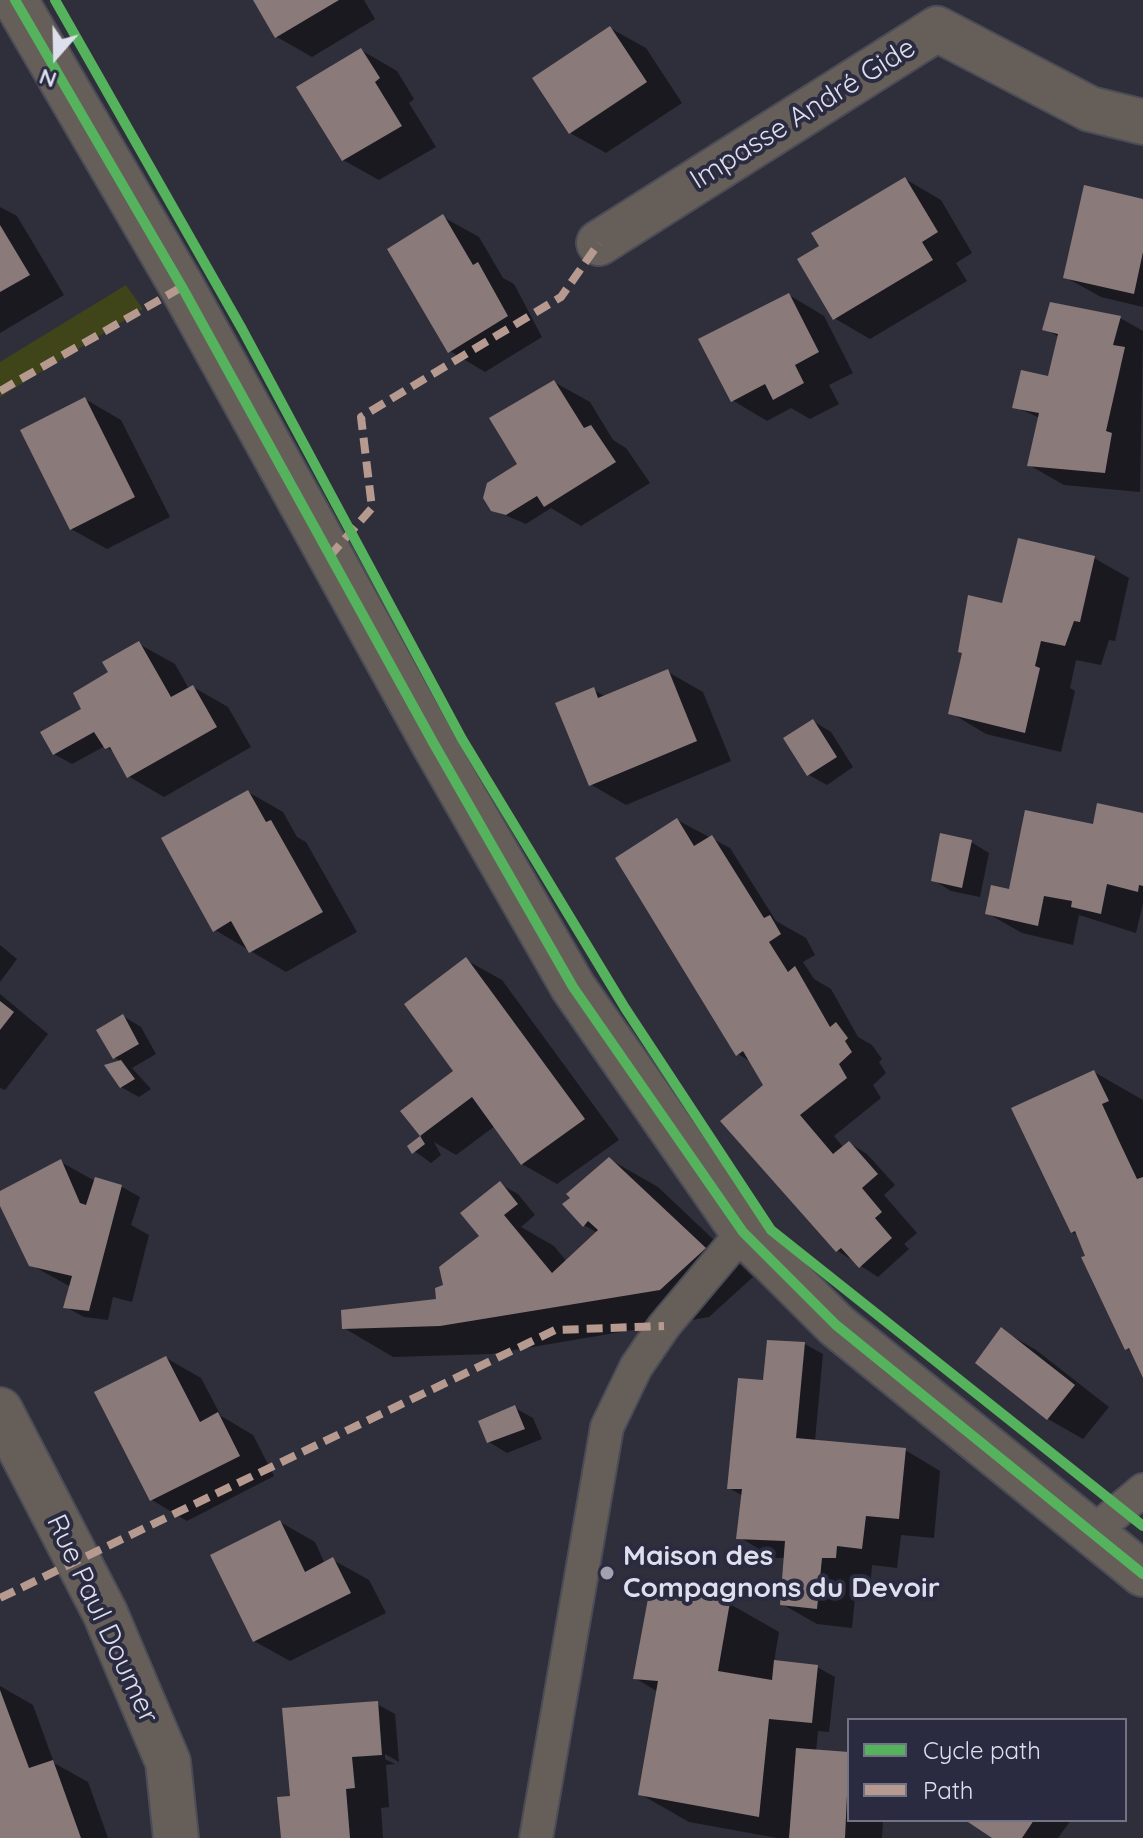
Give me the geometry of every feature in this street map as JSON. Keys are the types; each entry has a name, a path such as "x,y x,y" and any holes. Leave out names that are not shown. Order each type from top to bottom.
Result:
{"street":[{"path":"15,0 182,287 434,744 573,987 743,1232 836,1325 1143,1574"},
{"name":"Impasse André Gide","path":"599,243 929,14 1090,109 1143,122"},
{"name":"Rue Paul Doumer","path":"0,1410 105,1613 168,1762 176,1838"}],"lane":[{"path":"536,1838 607,1427 636,1367 664,1326 743,1232"},
{"path":"1092,1533 1143,1490"}],"green space":[{"path":"126,285 143,309 0,397 0,362"}],"building":[{"path":"253,0 339,0 275,38"},
{"path":"610,26 647,82 569,134 532,78"},
{"path":"361,48 380,78 375,82 402,126 342,161 296,87"},
{"path":"905,177 938,232 922,242 933,260 833,320 797,259 819,246 811,233"},
{"path":"1084,185 1143,199 1143,252 1134,294 1063,278"},
{"path":"443,214 473,265 478,262 508,316 448,353 387,249"},
{"path":"0,225 30,275 0,292"},
{"path":"789,293 819,352 795,365 804,383 773,400 765,384 731,402 698,339"},
{"path":"1050,302 1121,316 1113,345 1125,347 1106,431 1112,433 1105,473 1027,466 1039,413 1012,408 1021,370 1048,376 1058,334 1042,330"},
{"path":"554,380 584,428 591,425 616,462 544,507 537,496 506,515 491,511 483,498 487,483 517,464 489,418"},
{"path":"85,397 135,497 70,530 20,430"},
{"path":"1018,538 1095,556 1080,622 1074,621 1065,646 1041,641 1035,666 1040,668 1025,733 948,714 962,653 958,652 968,595 1002,603"},
{"path":"139,641 171,697 193,685 217,727 127,778 110,747 105,749 94,732 53,755 40,732 81,709 73,693 108,672 102,662"},
{"path":"668,669 697,741 589,786 555,703 594,687 598,698"},
{"path":"813,719 837,757 807,776 783,738"},
{"path":"248,790 266,822 271,820 323,912 249,953 231,921 213,932 161,838"},
{"path":"1097,803 1143,813 1143,886 1139,885 1138,892 1107,884 1101,914 1071,907 1072,901 1044,896 1038,926 985,914 991,885 1009,889 1025,810 1093,824"},
{"path":"677,818 694,846 712,835 764,918 770,915 781,934 769,942 788,972 795,966 830,1027 836,1022 848,1038 845,1041 852,1052 839,1064 847,1078 800,1115 833,1154 849,1141 878,1174 862,1188 882,1212 875,1218 892,1238 859,1268 841,1248 836,1252 720,1121 763,1085 743,1051 736,1056 615,858"},
{"path":"940,833 972,840 962,888 931,881"},
{"path":"466,957 585,1119 521,1165 472,1097 420,1136 400,1111 453,1071 404,1004"},
{"path":"0,1001 14,1012 0,1030"},
{"path":"123,1014 139,1044 113,1059 96,1030"},
{"path":"121,1060 135,1079 120,1088 104,1065"},
{"path":"1094,1070 1109,1101 1102,1104 1137,1179 1143,1177 1143,1378 1129,1348 1125,1350 1081,1257 1085,1256 1075,1231 1071,1233 1011,1108"},
{"path":"420,1136 425,1144 412,1154 407,1146"},
{"path":"609,1157 706,1248 660,1290 440,1326 342,1329 341,1310 436,1299 435,1288 443,1285 439,1267 479,1236 460,1213 500,1181 518,1204 504,1215 552,1273 598,1230 588,1221 583,1227 562,1204 570,1198 566,1194"},
{"path":"61,1159 80,1203 86,1205 95,1177 122,1185 89,1311 63,1308 72,1276 29,1266 0,1206 0,1191"},
{"path":"1001,1327 1075,1385 1047,1420 975,1363"},
{"path":"767,1340 805,1342 796,1438 906,1448 899,1519 866,1516 862,1549 837,1546 836,1558 822,1558 817,1609 780,1605 785,1541 736,1539 742,1489 727,1489 738,1378 763,1380"},
{"path":"166,1356 200,1422 218,1412 240,1456 150,1501 94,1392"},
{"path":"515,1405 525,1429 487,1443 478,1421"},
{"path":"280,1520 305,1572 333,1557 351,1593 253,1642 210,1555"},
{"path":"650,1588 730,1602 718,1671 772,1680 774,1660 818,1665 812,1723 769,1719 759,1817 638,1795 658,1681 633,1679"},
{"path":"0,1690 29,1768 53,1760 81,1838 0,1838"},
{"path":"378,1701 382,1755 352,1757 355,1788 346,1789 350,1838 281,1838 277,1797 290,1796 282,1708"},
{"path":"796,1748 847,1752 845,1838 789,1838"},
{"path":"968,1822 1033,1822 1022,1838 992,1838"}],"marked path":[{"path":"329,557 372,508 361,417 561,297 599,243"},
{"path":"0,391 182,287"},
{"path":"0,1598 555,1330 664,1326"}],"cycle path":[{"path":"15,0 182,287 434,744 573,987 743,1232 836,1325 1143,1574"},
{"path":"55,0 242,329 462,739 625,1008 771,1230 1143,1526"}],"place":[{"name":"Maison des Compagnons du Devoir","path":"607,1573"}]}
